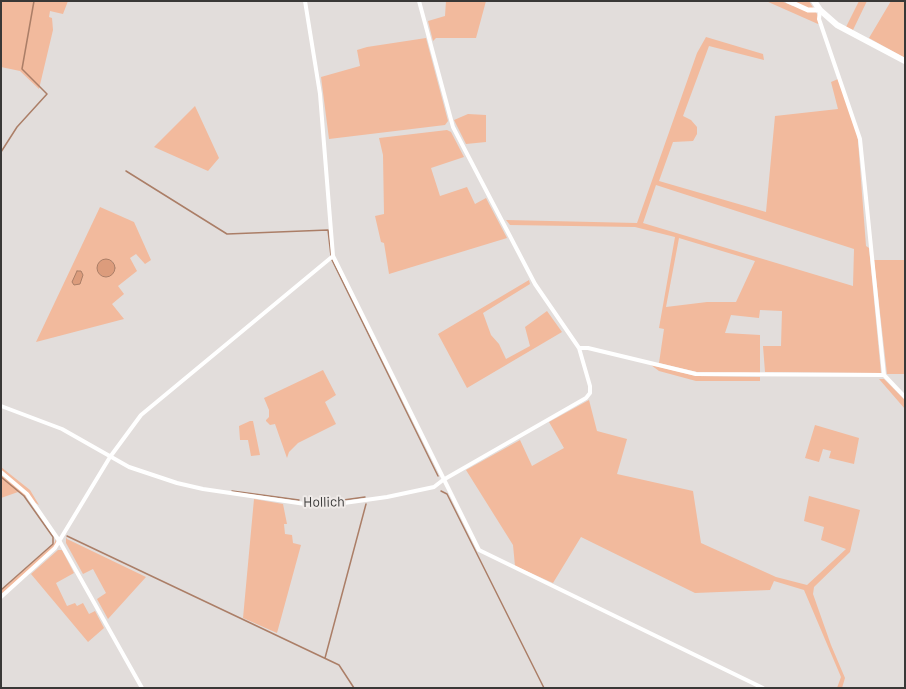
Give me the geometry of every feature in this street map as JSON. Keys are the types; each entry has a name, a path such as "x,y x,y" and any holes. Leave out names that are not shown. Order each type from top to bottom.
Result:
{"main road":[{"path":"814,1 820,10 837,25 905,61"}],"street":[{"path":"305,1 320,101 332,256 479,550 762,688"},
{"name":"Hollich","path":"1,406 62,429 143,473 203,489 312,505 344,503 387,497 434,487 443,480 588,396 590,386 579,348 535,284 453,126 419,1"},
{"path":"788,1 808,10 820,10 818,19 860,139 884,375 905,397"},
{"path":"1,597 60,542 110,456 142,415 332,256"},
{"path":"579,348 588,348 696,374 884,375"},
{"path":"1,472 27,494 60,542 142,688"}],"shaded area":[{"path":"1,1 68,1 63,14 50,11 49,17 52,18 53,30 39,89 20,71 1,67"},
{"path":"446,1 486,1 476,38 436,38 433,41 428,21 445,16"},
{"path":"766,1 781,1 793,6 796,1 809,1 822,22 818,24"},
{"path":"859,1 867,1 853,30 846,27"},
{"path":"891,1 905,1 905,58 869,38"},
{"path":"706,37 763,54 764,60 709,46 683,116 691,120 697,127 697,134 693,141 673,142 659,181 766,212 775,116 838,109 831,82 838,79 856,127 866,246 869,248 881,373 765,372 763,346 781,346 782,311 760,310 759,318 731,315 725,333 760,335 760,373 697,372 659,363 664,329 659,328 675,237 635,227 510,225 506,220 637,223 697,53","holes":["656,185 854,249 853,286 643,223","679,238 755,261 736,302 707,302 666,307"]},
{"path":"426,38 448,121 445,125 329,139 321,77 360,66 357,50 367,47"},
{"path":"195,106 219,158 208,171 154,147"},
{"path":"468,114 486,115 486,142 466,144 454,120"},
{"path":"447,130 451,132 464,157 431,168 440,196 467,187 475,204 486,198 507,238 389,274 384,243 381,242 375,216 384,214 383,155 379,138"},
{"path":"100,207 134,222 151,260 145,264 136,254 130,258 137,271 118,286 124,294 112,304 124,319 36,342","holes":["112,261 115,266 114,271 107,277 100,275 100,262"]},
{"path":"106,259 112,262 115,268 112,274 106,277 100,274 97,268 100,262"},
{"path":"874,260 905,260 905,374 887,374"},
{"path":"77,271 81,271 83,275 80,284 74,285 72,282"},
{"path":"529,280 530,284 483,313 491,335 499,344 506,359 530,346 525,327 547,311 562,332 467,388 438,334"},
{"path":"651,365 696,376 760,377 760,381 696,381 659,371"},
{"path":"323,370 336,395 325,402 336,424 298,443 289,452 287,458 275,424 270,425 266,421 269,417 269,410 264,398"},
{"path":"879,379 884,379 905,400 905,409"},
{"path":"589,400 597,431 627,439 617,474 693,491 701,543 776,577 807,585 846,549 821,540 824,527 804,521 809,496 860,510 850,552 814,587 813,594 831,645 845,678 842,688 837,688 841,677 804,590 774,581 770,590 695,593 581,537 553,583 515,566 513,545 466,470 520,440 532,466 564,448 549,422"},
{"path":"253,421 260,455 251,456 248,440 240,440 239,426"},
{"path":"815,425 859,438 854,464 829,458 831,451 823,449 819,462 805,458"},
{"path":"1,467 30,490 39,505 18,492 1,498"},
{"path":"254,499 283,504 287,524 284,524 285,534 292,535 293,543 301,545 277,633 243,618"},
{"path":"66,537 67,539 146,577 108,619 97,599 106,593 93,569 83,574 66,543"},
{"path":"56,539 54,548 1,594 1,591 54,544"},
{"path":"58,550 62,550 74,573 56,583 67,606 75,603 77,606 83,603 89,614 95,611 104,628 88,642 31,574"}],"waterway":[{"path":"1,152 17,127 47,94 22,69 34,1"},
{"path":"126,171 227,234 328,230 331,256"},
{"path":"332,260 438,476"},
{"path":"1,477 24,496 53,537 53,544 1,590"},
{"path":"232,491 299,500"},
{"path":"441,491 447,494 544,688"},
{"path":"306,501 336,501 365,497"},
{"path":"325,658 366,504"},
{"path":"67,536 339,665 354,688"}]}
